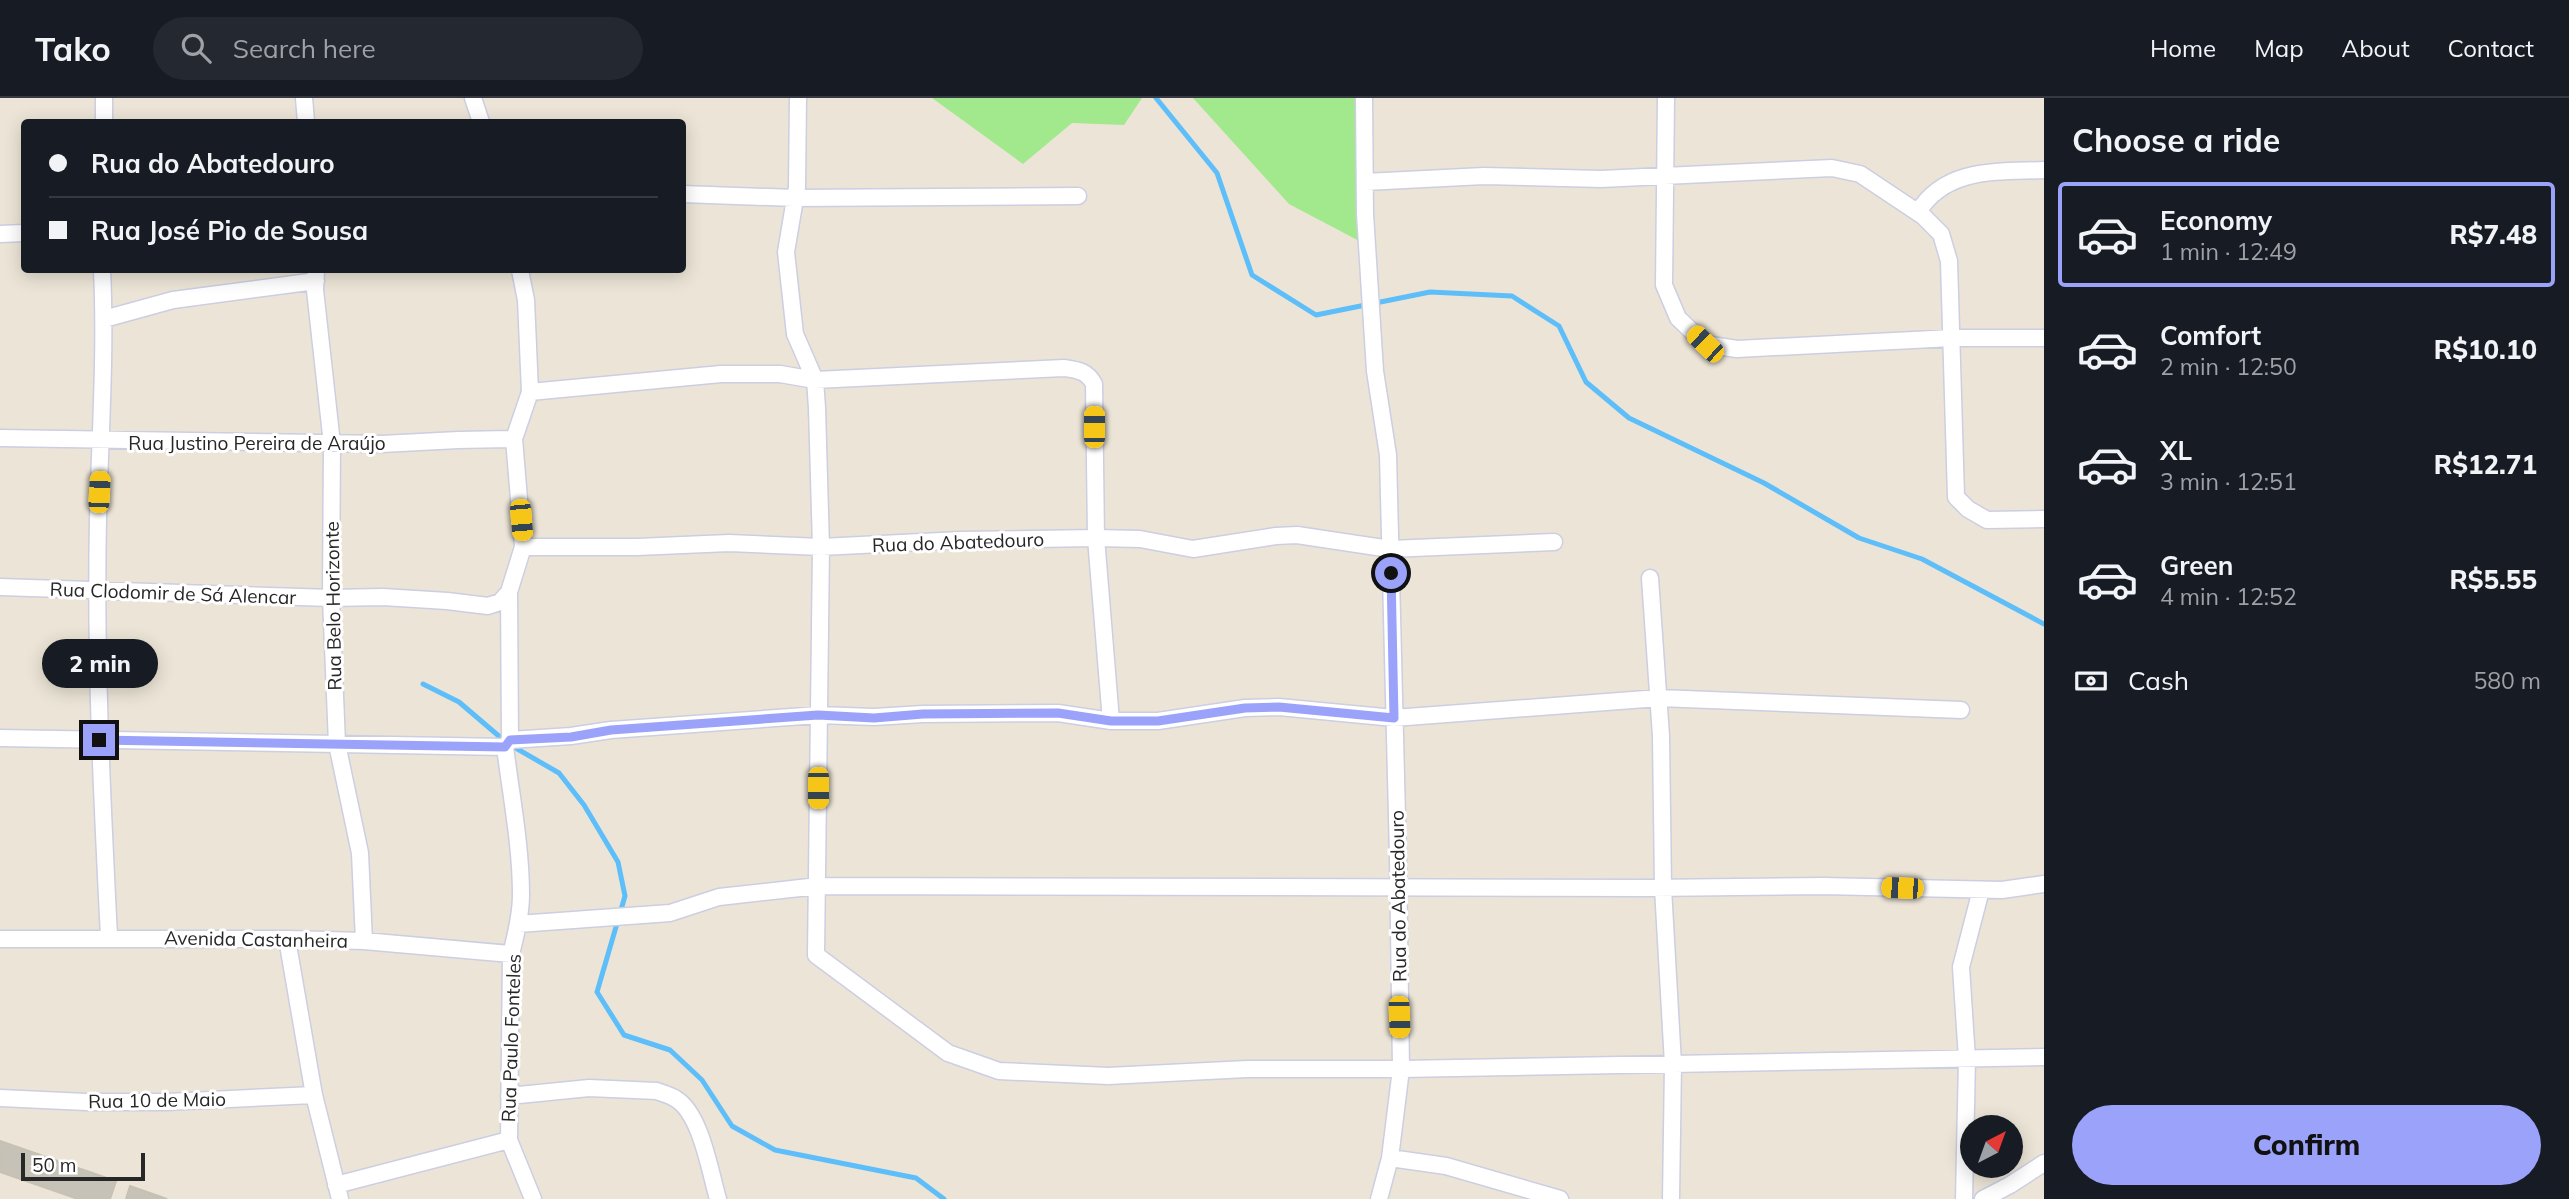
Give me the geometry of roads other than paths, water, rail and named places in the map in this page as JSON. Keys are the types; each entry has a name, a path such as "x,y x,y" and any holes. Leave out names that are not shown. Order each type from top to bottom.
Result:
{"street":[{"path":"104,98 104,119"},
{"path":"304,98 306,119"},
{"path":"473,98 480,119"},
{"path":"798,98 795,198 786,252 795,334 815,380 821,547 816,955 948,1054 999,1072 1108,1076 1247,1069 1401,1069 2044,1057"},
{"name":"Rua do Abatedouro","path":"1364,98 1365,183 1375,370 1388,455 1401,1069 1390,1158 1379,1199"},
{"path":"1666,98 1664,285 1678,318 1705,344 1737,349 1952,338 2044,338"},
{"path":"1365,183 1484,176 1601,178 1832,168 1860,174 1918,212 1941,234 1949,261 1955,497 1968,509 1987,520 2044,519"},
{"path":"1918,212 1927,198 1948,182 1980,173 2044,170"},
{"path":"686,194 795,198 1078,196"},
{"path":"0,234 21,233"},
{"path":"102,273 102,441 98,518 99,740 109,937"},
{"path":"509,592 523,547 514,439 530,392 526,300 521,273"},
{"path":"104,319 173,300 316,275"},
{"name":"Rua Belo Horizonte","path":"316,275 332,444 331,598 337,744 360,853 364,941"},
{"path":"530,392 721,374 780,374 815,380 1064,368 1089,374 1094,384 1096,538 1111,721"},
{"name":"Rua Justino Pereira de Araújo","path":"0,438 332,444 514,439"},
{"name":"Rua do Abatedouro","path":"523,547 638,547 729,543 821,547 961,540 1096,538 1140,539 1193,549 1276,536 1297,536 1390,549 1554,542"},
{"path":"1650,578 1661,736 1662,888 1673,1064 1671,1199"},
{"name":"Rua Clodomir de Sá Alencar","path":"0,587 408,598 488,607 500,602 509,592"},
{"name":"Rua Paulo Fonteles","path":"509,592 507,743 521,895 511,954 509,1140 533,1199"},
{"path":"0,738 337,744 507,743 611,730 818,715 874,718 936,714 1058,713 1111,721 1158,721 1245,708 1279,707 1394,718 1659,698 1961,710"},
{"path":"518,924 670,913 719,897 818,886 1823,886 2002,890 2044,884"},
{"path":"1964,1199 1967,1059 1961,967 1981,890"},
{"name":"Avenida Castanheira","path":"0,939 109,937 364,941 511,954"},
{"path":"287,939 314,1095 338,1192 509,1140"},
{"path":"509,1096 589,1088 656,1091 678,1100 689,1112 698,1129 718,1199"},
{"name":"Rua 10 de Maio","path":"0,1098 167,1102 314,1095"},
{"path":"1390,1158 1446,1166 1560,1199"},
{"path":"1983,1199 2044,1163"}],"waterway":[{"path":"1156,98 1217,173 1252,275 1316,315 1430,292 1512,296 1559,326 1586,382 1629,418 1764,483 1859,538 1922,559 2044,624"},
{"path":"423,684 459,702 507,743 559,773 584,805 618,862 625,896 597,992 624,1035 670,1050 702,1080 732,1126 775,1150 916,1178 944,1199"}]}
